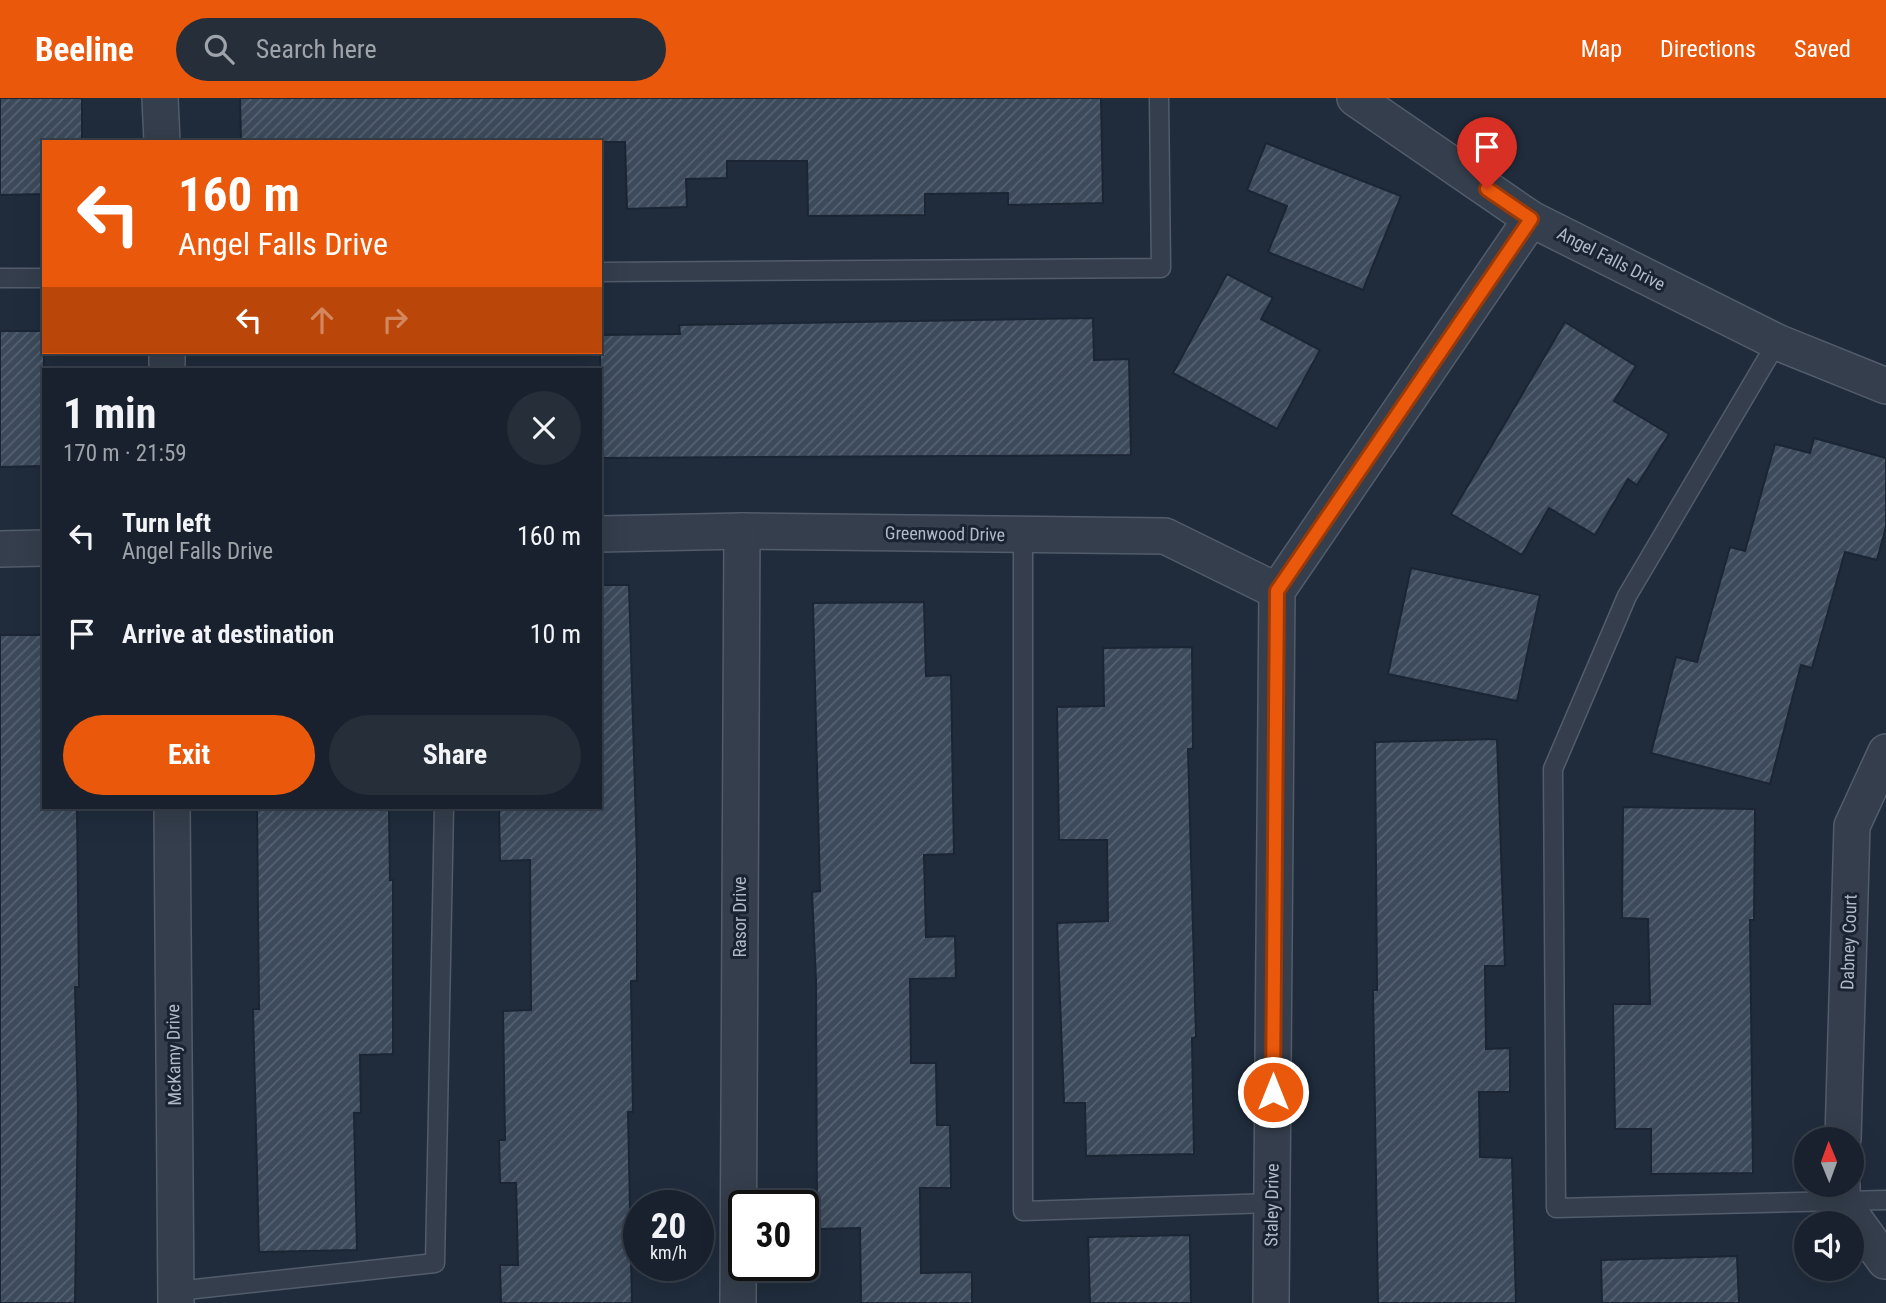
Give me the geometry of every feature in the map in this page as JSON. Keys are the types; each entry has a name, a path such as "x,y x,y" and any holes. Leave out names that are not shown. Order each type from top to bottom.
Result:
{"street":[{"path":"160,98 162,140"},
{"name":"Angel Falls Drive","path":"1355,98 1531,219 1777,342 1886,386"},
{"path":"1277,591 1531,219"},
{"name":"Greenwood Drive","path":"602,534 742,531 1165,536 1277,591"},
{"name":"Rasor Drive","path":"738,1303 742,531"},
{"path":"0,549 42,548"},
{"name":"Staley Drive","path":"1271,1303 1277,591"},
{"name":"Dabney Court","path":"1843,1127 1852,826 1886,752"},
{"name":"McKamy Drive","path":"172,809 176,1297"},
{"path":"1845,1197 1885,1261"}],"lane":[{"path":"602,272 1161,268 1159,98"},
{"path":"0,278 42,278"},
{"path":"1777,342 1627,596 1553,769 1556,1208 1794,1196"},
{"path":"1023,534 1023,1211 1273,1203"},
{"path":"176,1297 435,1263 444,809"},
{"path":"1864,1196 1886,1200"}],"building":[{"path":"0,98 82,98 82,140 42,140 42,194 0,195"},
{"path":"240,98 1101,98 1103,203 1008,205 1008,193 925,194 925,215 808,216 807,161 727,161 727,178 686,179 687,207 627,209 625,142 241,140"},
{"path":"1266,143 1401,196 1363,290 1268,252 1287,206 1247,190"},
{"path":"1227,274 1273,298 1261,319 1320,350 1277,429 1173,373"},
{"path":"1093,318 1094,360 1129,359 1131,455 602,458 602,335 680,334 679,325"},
{"path":"1565,322 1636,366 1614,401 1669,434 1637,485 1628,479 1595,535 1549,508 1522,555 1451,514"},
{"path":"0,331 42,331 42,466 0,467"},
{"path":"1814,438 1886,458 1886,527 1877,560 1845,552 1812,668 1801,665 1770,784 1651,753 1676,657 1697,662 1730,547 1745,551 1775,444 1810,453"},
{"path":"1411,568 1540,595 1517,701 1388,674"},
{"path":"602,585 629,585 637,858 637,981 631,981 633,1112 628,1112 630,1190 623,1190 623,1281 632,1281 632,1303 501,1303 500,1265 518,1265 516,1183 500,1183 499,1140 505,1140 503,1011 531,1010 530,860 500,861 499,809 602,809"},
{"path":"924,602 926,676 951,675 954,854 924,855 926,937 955,936 956,978 910,979 911,1063 936,1063 937,1125 950,1125 951,1188 920,1188 921,1273 972,1272 972,1303 861,1303 860,1228 819,1229 816,981 812,892 820,891 813,603"},
{"path":"0,635 42,635 42,809 77,809 79,987 75,987 78,1109 75,1303 0,1303"},
{"path":"1192,647 1193,749 1188,749 1196,1037 1192,1038 1194,1154 1086,1156 1085,1103 1064,1103 1057,923 1108,921 1107,840 1059,840 1057,707 1104,706 1103,648"},
{"path":"1497,739 1505,966 1485,966 1486,1049 1510,1048 1510,1092 1479,1092 1480,1157 1512,1158 1516,1303 1378,1303 1373,990 1377,990 1375,742"},
{"path":"1623,807 1755,809 1754,920 1750,920 1753,1173 1651,1174 1651,1129 1615,1129 1613,1004 1650,1004 1648,919 1622,918"},
{"path":"257,809 389,809 390,880 393,880 393,1054 360,1055 361,1113 354,1113 357,1250 259,1252 253,1009 259,1009"},
{"path":"1190,1235 1191,1303 1090,1303 1088,1237"},
{"path":"1737,1256 1739,1303 1602,1303 1601,1260"}],"route":[{"path":"1273,1092 1277,591 1531,219 1487,189"}]}
